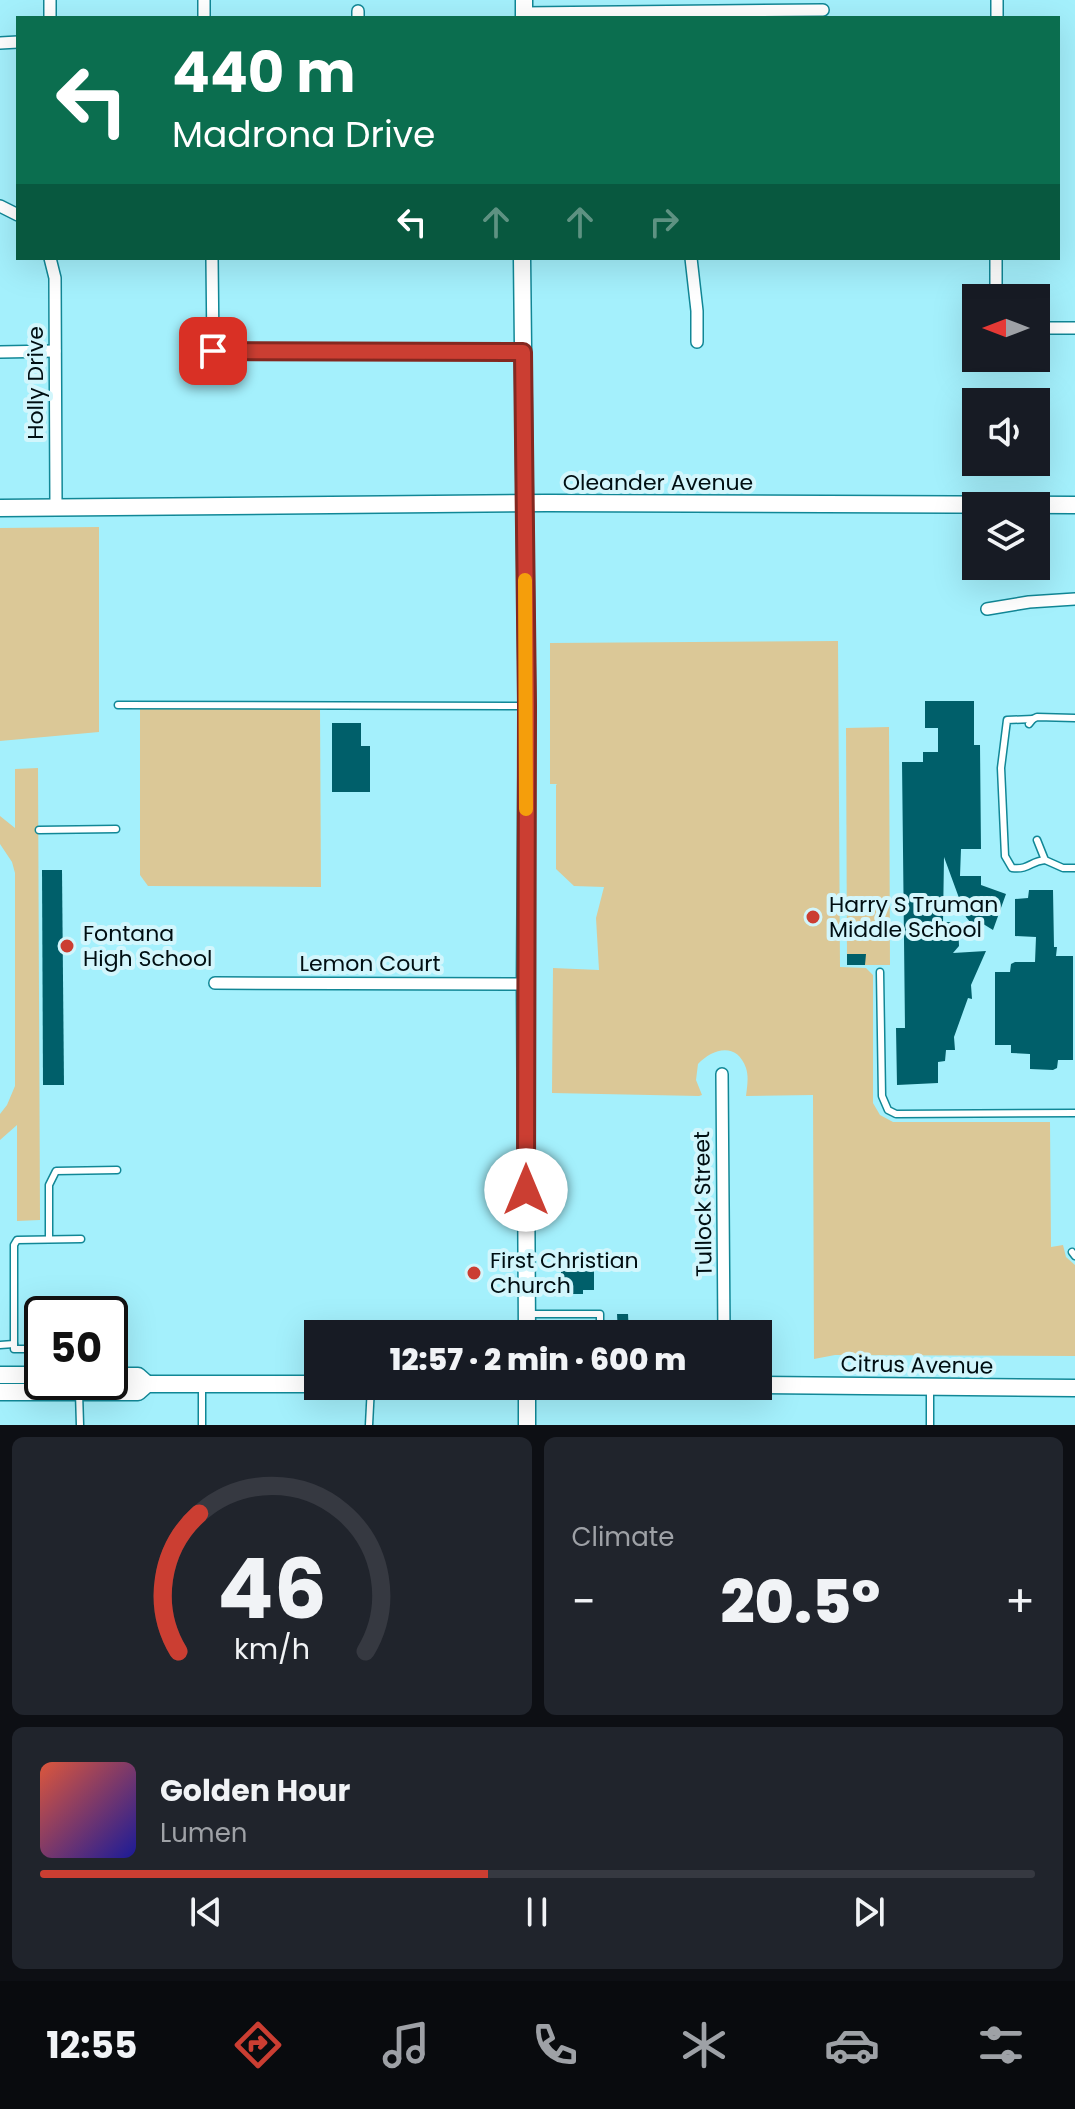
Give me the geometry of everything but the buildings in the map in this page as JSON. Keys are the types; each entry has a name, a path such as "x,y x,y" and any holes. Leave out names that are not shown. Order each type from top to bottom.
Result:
{"main road":[{"path":"522,260 527,706 527,1320"},
{"name":"Oleander Avenue","path":"0,508 524,504 1075,505"},
{"path":"0,1375 24,1375"},
{"path":"128,1376 138,1376 147,1384 304,1384"},
{"path":"128,1392 138,1392 147,1384"},
{"name":"Citrus Avenue","path":"772,1385 1075,1388"},
{"path":"0,1392 24,1392"},
{"path":"527,1400 527,1425"}],"street":[{"path":"524,10 823,9"},
{"name":"Holly Drive","path":"50,260 55,278 56,507"},
{"path":"212,260 213,351 523,352"},
{"path":"691,260 697,342"},
{"path":"996,260 996,284"},
{"path":"1050,328 1075,328"},
{"path":"0,352 55,351"},
{"path":"987,609 1075,599"},
{"name":"Lemon Court","path":"215,983 525,984"},
{"name":"Tullock Street","path":"722,1074 724,1320"}],"lane":[{"path":"118,705 527,706"},
{"path":"1075,718 1007,720 1001,768 1005,856 1012,868 1024,870 1039,860 1063,868 1075,868"},
{"path":"39,830 116,829"},
{"path":"1037,840 1045,860"},
{"path":"880,972 882,1096 888,1110 896,1114 1073,1113"},
{"path":"49,1239 49,1185 56,1171 117,1170"},
{"path":"24,1349 14,1349 14,1245 17,1240 81,1239"},
{"path":"527,1314 600,1314 600,1320"},
{"path":"0,1345 14,1344"},
{"path":"202,1384 202,1425"},
{"path":"930,1387 930,1425"},
{"path":"79,1400 80,1425"},
{"path":"369,1425 370,1400"}],"shaded area":[{"path":"99,527 99,732 0,741 0,528"},
{"name":"Harry S Truman Middle School","path":"838,641 840,967 866,968 873,975 873,1103 880,1115 893,1122 1050,1122 1051,1247 1063,1245 1066,1257 1075,1265 1075,1356 835,1355 814,1359 813,1095 746,1096 746,1068 737,1054 724,1050 711,1054 698,1064 696,1080 702,1095 699,1096 552,1093 553,968 599,970 596,918 604,887 574,886 556,869 557,784 550,784 550,643"},
{"path":"140,708 320,708 321,887 148,886 140,875"},
{"path":"889,727 890,965 847,965 846,728"},
{"path":"38,768 40,1220 17,1221 17,1125 0,1140 0,1114 15,1086 15,873 0,844 0,816 15,828 15,769"}],"slow traffic":[{"path":"525,580 526,809"}],"place":[{"name":"Harry S Truman Middle School","path":"813,917"},
{"name":"Fontana High School","path":"67,946"},
{"name":"First Christian Church","path":"474,1273"}],"route":[{"path":"213,351 523,352 527,706 526,1190"}]}
